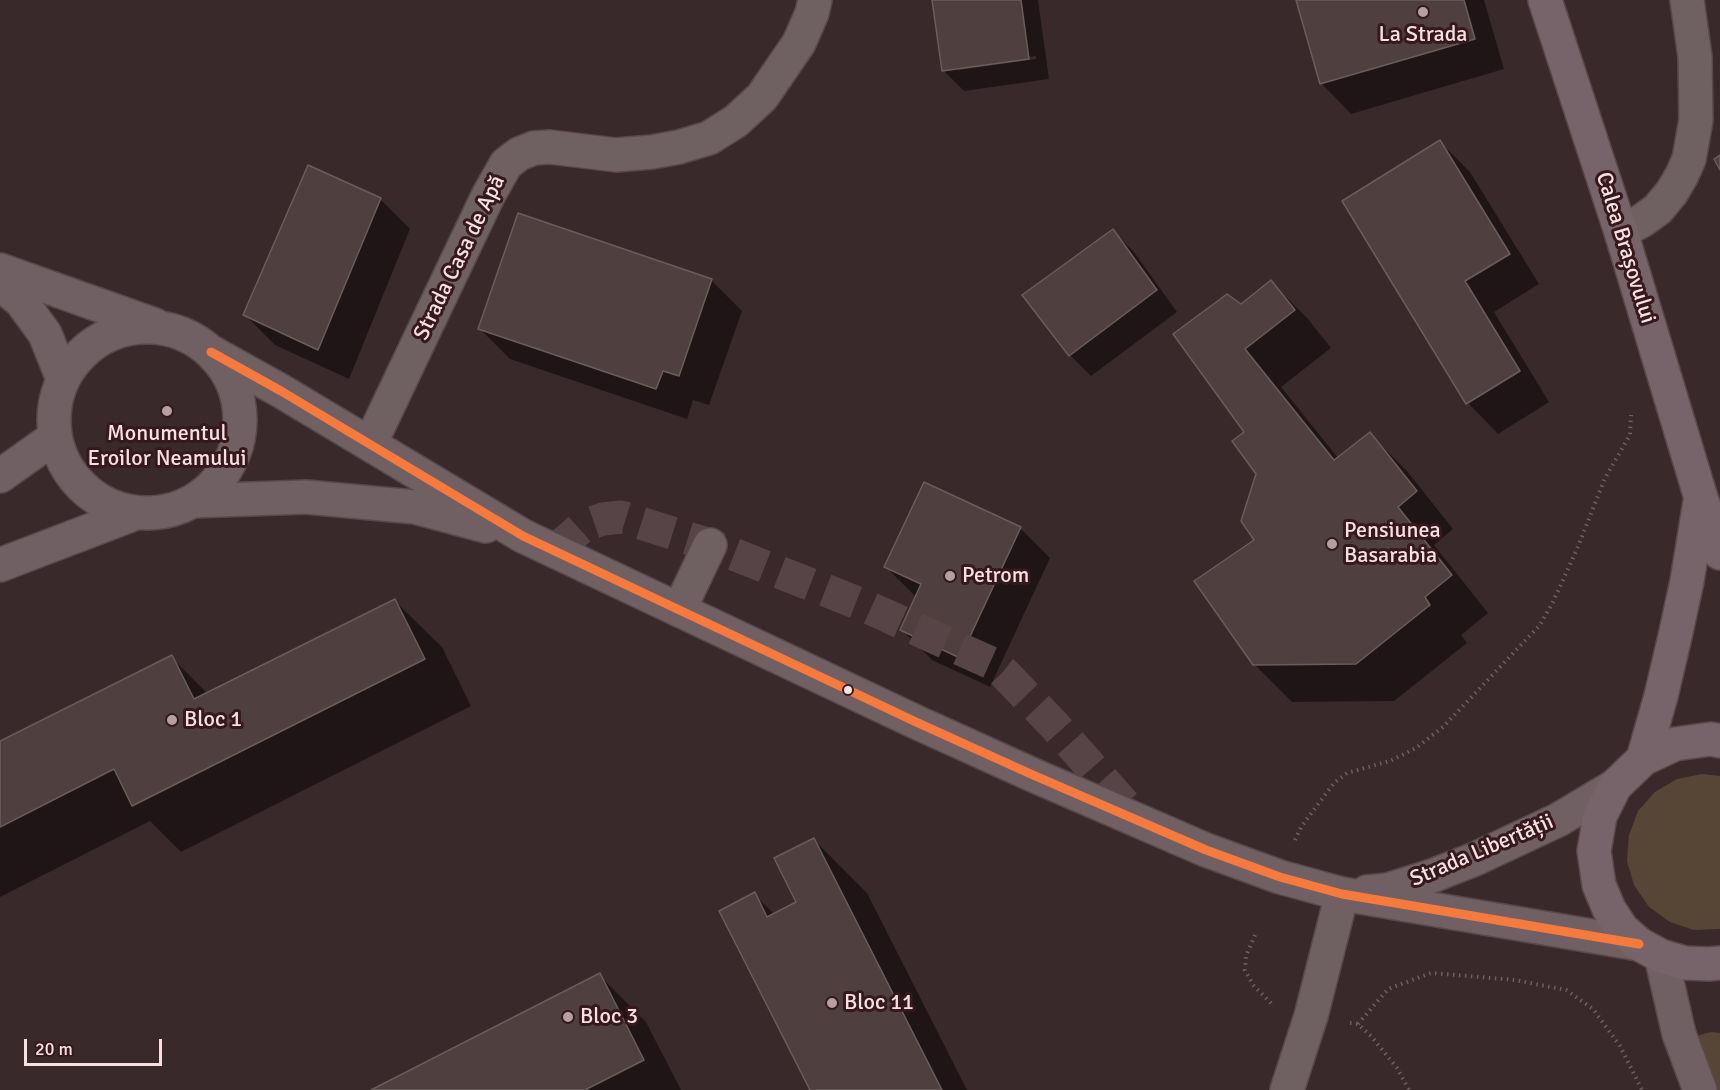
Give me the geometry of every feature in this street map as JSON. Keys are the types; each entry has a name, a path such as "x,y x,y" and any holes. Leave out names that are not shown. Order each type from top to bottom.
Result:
{"highway":[{"name":"Calea Brașovului","path":"1545,0 1621,232 1701,498 1720,553"},
{"name":"Calea Brașovului","path":"1643,759 1676,632 1701,498"},
{"path":"1720,741 1675,744 1643,759 1615,786 1600,816 1594,851 1599,885 1609,909 1622,929 1650,950 1685,963 1720,963"}],"main road":[{"path":"0,270 187,335 211,352 228,375 238,402 239,431 231,459 216,483 193,501 167,511 136,513 0,565"},
{"path":"0,284 21,301 45,334 63,379"},
{"path":"136,513 108,505 83,488 65,465 55,437 54,407 63,379 79,355 102,337 130,328 159,327"},
{"name":"Strada Libertății","path":"211,352 281,391 523,536 926,727 1226,858 1280,877 1342,894 1650,950"},
{"path":"0,476 55,437"},
{"name":"Strada Libertății","path":"193,501 306,497 415,507 523,536"},
{"name":"Strada Libertății","path":"1342,894 1388,890 1432,876 1558,820 1615,786"},
{"path":"1650,950 1700,1090"}],"street":[{"name":"Strada Casa de Apă","path":"370,444 483,207 506,164 519,154 534,148 550,147 616,155 679,147 709,138 736,121 762,97 799,43 815,0"},
{"path":"1621,232 1643,220 1658,208 1672,192 1689,159 1696,120 1695,57 1687,0"},
{"path":"679,610 710,545"},
{"path":"1287,1090 1311,1016 1342,894"}],"path":[{"path":"1295,841 1301,827 1334,783 1347,773 1390,761 1416,748 1443,727 1540,625 1577,549 1605,478 1630,435 1632,423 1630,411"},
{"path":"1255,935 1246,956 1245,970 1258,992 1278,1009"},
{"path":"1358,1024 1388,989 1431,973 1515,980 1566,990 1593,1009 1620,1046 1642,1090"},
{"path":"1340,1022 1358,1024 1371,1036 1397,1068 1409,1090"}],"shaded area":[{"path":"1702,774 1720,776 1720,929 1694,930 1670,922 1649,907 1634,885 1627,861 1629,835 1638,811 1655,792 1677,779"},
{"path":"1711,1032 1720,1033 1720,1090 1713,1090 1695,1040 1700,1035"}],"building":[{"path":"932,0 1021,0 1029,59 942,71"},
{"path":"1296,0 1464,0 1475,39 1320,84"},
{"path":"1440,140 1510,254 1465,281 1520,371 1466,404 1342,201"},
{"path":"1720,155 1720,170 1714,159"},
{"path":"308,165 381,198 318,350 243,315"},
{"path":"518,213 712,279 679,376 663,371 656,389 478,329"},
{"path":"1113,229 1157,290 1069,356 1022,295"},
{"path":"1271,280 1295,310 1245,349 1334,460 1370,432 1417,491 1398,507 1452,575 1425,597 1430,605 1356,664 1253,665 1194,581 1254,540 1241,521 1256,474 1232,441 1244,432 1173,334 1227,294 1241,304"},
{"name":"Petrom","path":"924,482 1021,527 960,658 900,630 921,584 884,567"},
{"name":"Bloc 1","path":"395,599 425,659 132,806 114,769 0,827 0,741 172,655 194,699"},
{"name":"Bloc 11","path":"814,838 942,1090 810,1090 719,911 755,892 767,917 796,902 774,858"},
{"name":"Bloc 3","path":"600,973 644,1060 585,1090 371,1090"}],"tunnel":[{"path":"555,551 583,526 603,519 621,517 710,545 863,605 991,663 1003,672 1054,725 1140,822"}],"transit line":[{"path":"211,352 281,391 523,536 916,722 1206,850 1280,877 1342,894 1639,944"}],"place":[{"name":"La Strada","path":"1423,12"},
{"name":"Monumentul Eroilor Neamului","path":"167,411"},
{"name":"Pensiunea Basarabia","path":"1332,544"},
{"name":"Petrom","path":"950,576"},
{"name":"Bloc 1","path":"172,720"},
{"name":"Bloc 11","path":"832,1003"},
{"name":"Bloc 3","path":"568,1017"}]}
